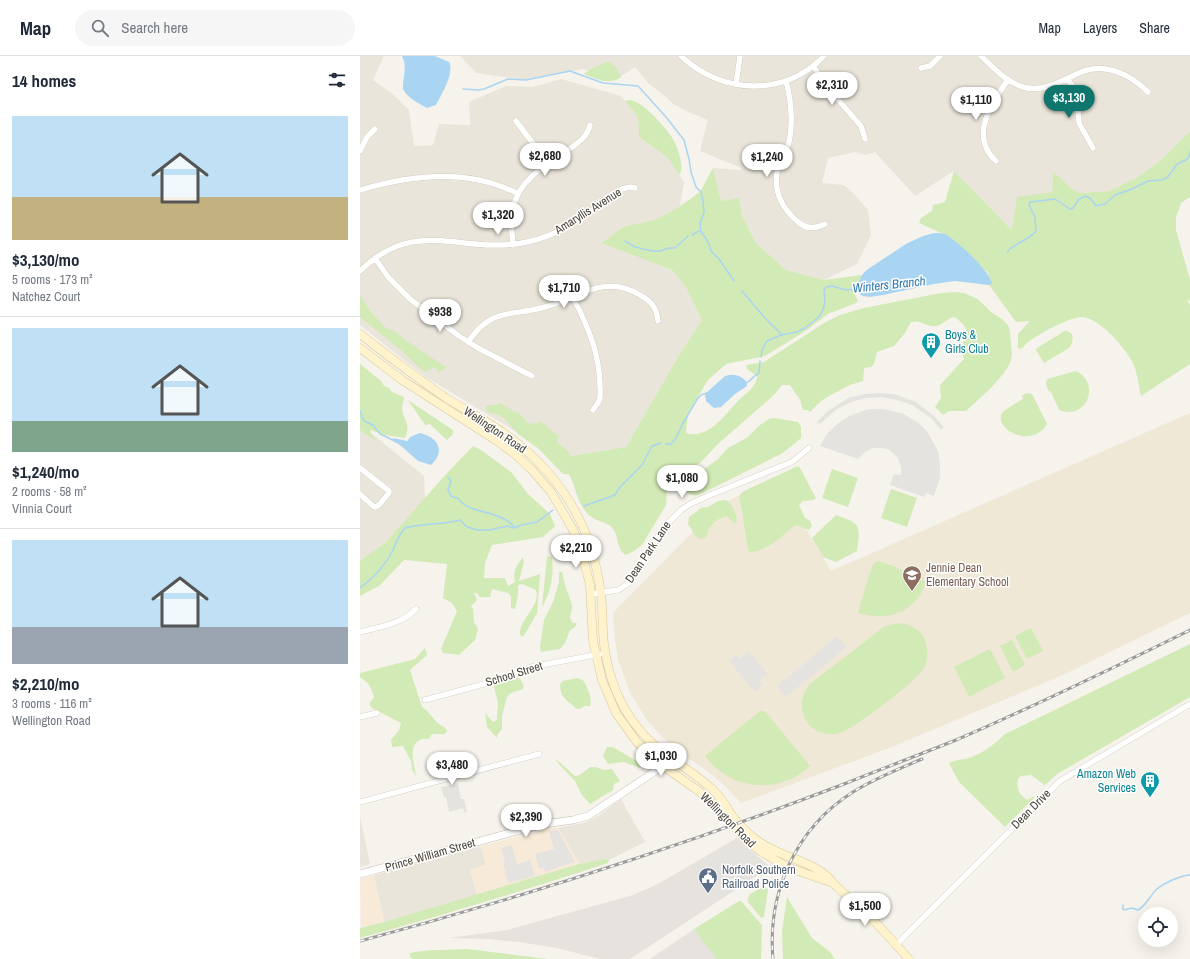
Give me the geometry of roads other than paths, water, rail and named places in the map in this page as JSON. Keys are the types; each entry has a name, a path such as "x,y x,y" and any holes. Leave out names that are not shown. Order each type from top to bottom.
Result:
{"main road":[{"name":"Wellington Road","path":"360,334 415,376 447,398 507,435 538,462 564,493 579,520 590,546 601,593 606,653 617,691 639,729 659,750 712,790 741,826 755,839 770,849 820,870 829,877 833,884"},
{"name":"Wellington Road","path":"360,348 402,380 497,441 516,455 532,470 551,492 572,528 581,550 591,594 593,635 602,680 612,704 622,722 637,742 662,766 700,792 722,813 750,844 760,852 787,867 833,884 853,900 909,959"}],"street":[{"path":"681,56 706,75 724,82 765,86 786,81 804,73 824,56"},
{"path":"736,84 740,56"},
{"path":"921,68 930,66 940,56"},
{"path":"981,56 1008,80 1024,87 1048,87 1091,69 1107,69 1134,80 1148,92"},
{"path":"813,66 834,95 861,126 865,139"},
{"path":"1067,79 1072,85 1077,98 1079,123 1093,148"},
{"path":"996,161 990,156 984,146 984,130 986,119 992,104 1008,80"},
{"path":"786,81 791,103 791,122 789,143 782,156 776,175 778,194 787,212 799,223 809,228 815,228 825,224"},
{"path":"516,121 548,163"},
{"path":"514,245 512,213 514,202 518,194 528,180 548,163 582,140 588,132 590,125"},
{"path":"360,151 367,137 375,129"},
{"path":"360,188 407,179 445,177 494,183 518,194"},
{"name":"Amaryllis Avenue","path":"360,271 385,251 397,246 420,241 432,240 514,245 537,240 559,231 571,224 622,189 630,187 635,188"},
{"path":"375,258 388,277 410,299 468,342 532,376"},
{"path":"468,342 479,328 489,319 506,314 544,307 586,290 603,287 613,287 638,293 656,308 658,321"},
{"path":"572,296 588,327 597,355 600,399 593,410"},
{"name":"Dean Park Lane","path":"591,594 618,590 629,583 664,527 681,510 710,495 788,464 809,448"},
{"path":"360,468 388,489 389,493 379,505 375,507 360,494"},
{"path":"360,632 400,621 408,617 416,609"},
{"name":"School Street","path":"424,700 506,678 531,667 606,653"},
{"name":"Dean Drive","path":"896,945 1060,781 1079,768 1190,704"},
{"path":"360,717 377,713"},
{"path":"360,802 539,754"},
{"name":"Prince William Street","path":"360,874 528,828 581,818 598,810 672,760"}],"water":[{"path":"402,56 435,56 449,62 449,78 436,105 427,108 406,94 403,88 405,66"},
{"path":"934,233 945,234 952,238 980,265 992,284 989,285 955,281 870,297 863,296 856,292 859,280 863,273 868,269 906,244 923,236"},
{"path":"736,375 742,378 746,381 747,386 735,394 721,407 714,408 706,401 705,394 725,376"},
{"path":"420,433 431,438 438,445 438,455 436,460 431,465 418,461 400,445 385,437 407,442 410,437"}],"waterway":[{"path":"463,89 484,89 508,79 526,80 570,71 603,83 638,86 666,117 684,140 691,172 696,187 701,192 703,202 704,212 700,224 701,231 709,244 711,251 719,259 734,281"},
{"name":"Winters Branch","path":"1007,252 1014,246 1030,237 1036,231 1035,217 1029,205 1030,202 1055,199 1070,209 1073,208 1079,199 1086,196 1091,199 1096,206 1105,204 1115,195 1148,181 1167,178 1177,164 1189,157 1190,152"},
{"path":"692,235 701,231"},
{"path":"625,241 635,247 652,251 661,251 668,248 675,248 688,236"},
{"name":"Winters Branch","path":"761,357 762,350 767,341 781,335 797,332 805,328 820,316 824,307 824,290 826,287 832,286 846,290 858,289"},
{"path":"742,291 764,317 782,335"},
{"name":"Winters Branch","path":"746,383 759,373 760,361"},
{"name":"Winters Branch","path":"666,444 671,444 676,438 698,398 707,393"},
{"path":"360,411 364,421 373,425 380,434 389,438"},
{"path":"394,439 408,442"},
{"name":"Winters Branch","path":"584,506 615,495 620,487 642,465 652,446 661,443"},
{"path":"448,477 451,481 448,490 451,496 459,499 463,504 469,507 502,518 515,528"},
{"name":"Winters Branch","path":"360,588 383,566 405,528 460,520 467,527 477,530 490,530 507,526 515,528 521,525 537,522 553,510"},
{"path":"1123,905 1124,910 1132,908 1138,910 1160,887 1168,882 1190,875"}],"railway":[{"path":"360,941 604,869 724,828 844,784 986,727 1103,673 1190,630"},
{"path":"773,959 772,934 775,910 781,886 789,864 801,843 816,824 833,807 853,792 878,778 922,759"}],"place":[{"name":"Boys & Girls Club","path":"931,359"},
{"name":"Jennie Dean Elementary School","path":"912,592"},
{"name":"Amazon Web Services","path":"1150,798"},
{"name":"Norfolk Southern Railroad Police","path":"708,894"}]}
